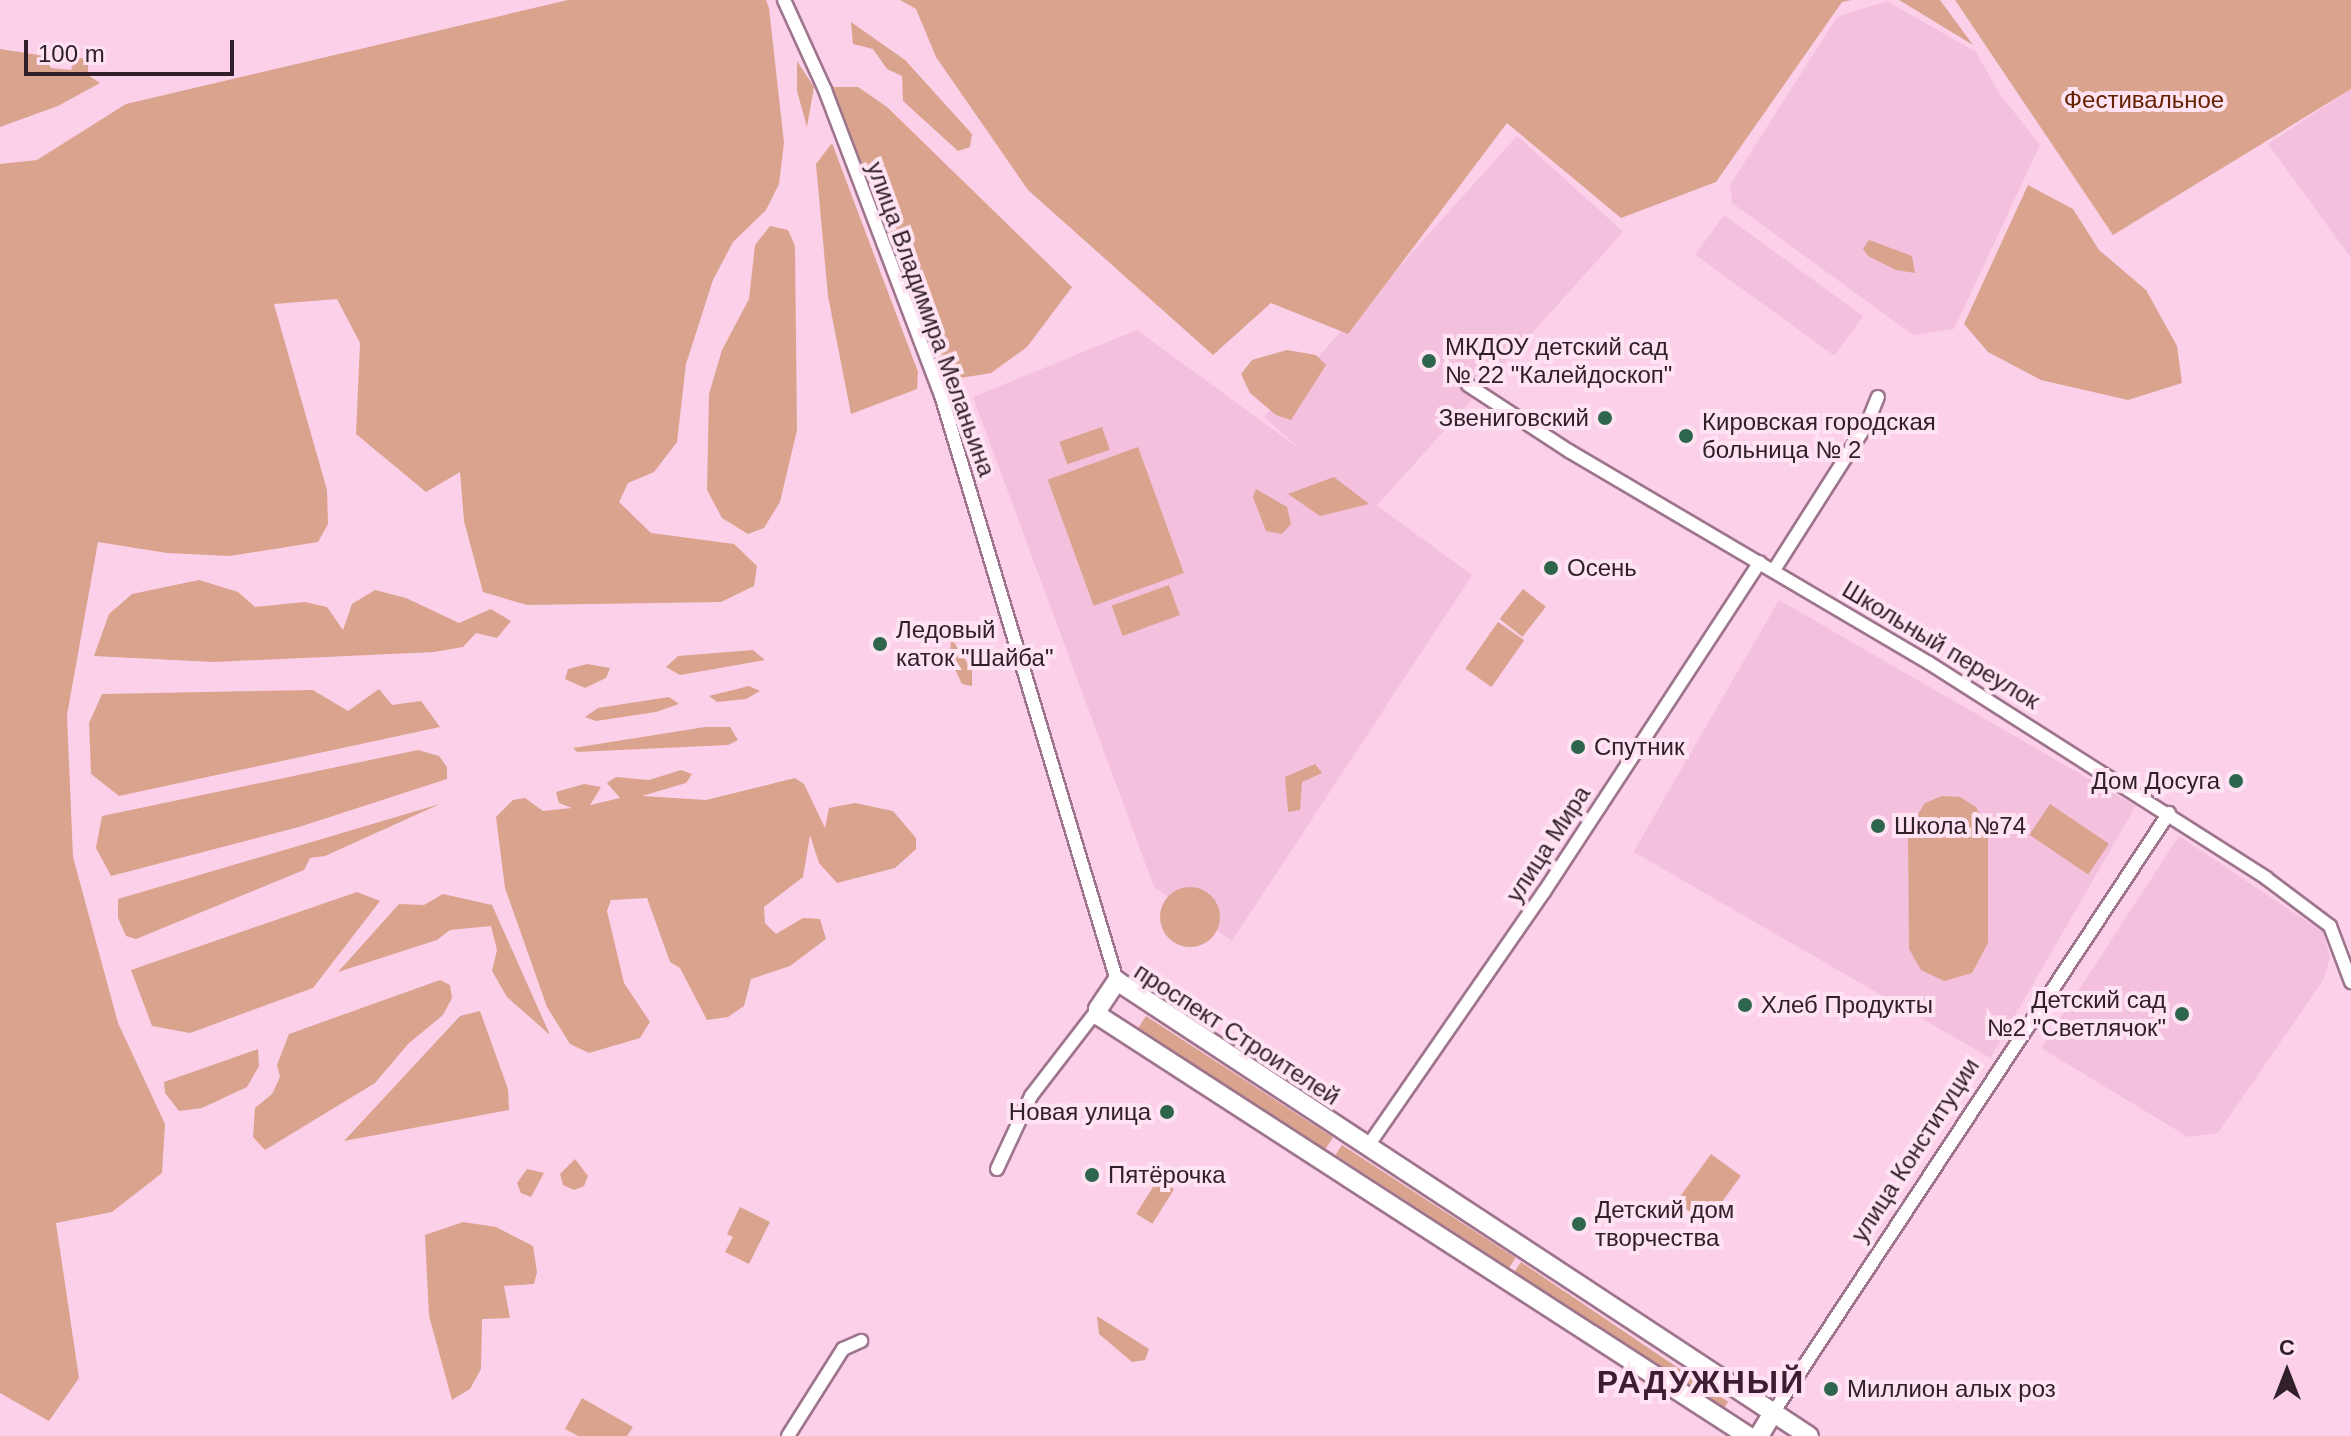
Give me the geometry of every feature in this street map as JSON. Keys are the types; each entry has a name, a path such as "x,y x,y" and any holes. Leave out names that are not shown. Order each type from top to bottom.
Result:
{"street":[{"name":"улица Владимира Меланьина","path":"784,0 825,90 941,395 1117,981"},
{"name":"Школьный переулок","path":"1468,385 1569,451 1774,570 2169,813 2315,911 2338,938 2351,982"},
{"path":"1774,570 1867,424 1878,397"},
{"name":"улица Мира","path":"1368,1146 1544,892 1760,562"},
{"name":"улица Конституции","path":"1759,1436 2169,813"},
{"name":"проспект Строителей","path":"1098,1009 1117,981 1809,1436"},
{"path":"997,1169 1031,1096 1098,1009"},
{"path":"1098,1009 1099,1016 1748,1436"},
{"path":"788,1436 843,1349 861,1341"}],"shaded area":[{"path":"1887,1 1976,52 1999,93 2040,145 1954,329 1913,335 1732,203 1730,185 1837,17"},
{"path":"2351,89 2351,258 2268,144"},
{"path":"1517,136 1623,232 1370,513 1264,417"},
{"path":"1724,215 1863,316 1834,356 1695,255"},
{"path":"1137,330 1472,575 1232,941 1154,887 973,397"},
{"name":"Школа №74","path":"1779,600 2136,806 1990,1058 1634,852"},
{"name":"Детский сад №2 \"Светлячок\"","path":"2179,836 2323,932 2330,957 2324,979 2218,1133 2188,1137 2041,1048"}],"green space":[{"path":"568,0 766,0 769,8 784,143 779,184 766,210 733,242 713,280 686,364 677,442 654,472 628,483 619,502 651,533 734,544 757,566 754,586 721,602 527,605 483,592 464,521 460,472 426,492 356,434 360,343 337,299 274,304 327,490 328,524 318,542 230,556 167,553 98,542 67,715 73,857 118,1023 165,1124 162,1173 112,1212 56,1223 79,1378 49,1421 0,1393 0,164 37,160 126,104"},
{"path":"900,0 1852,0 1842,2 1716,182 1621,218 1507,123 1348,334 1271,303 1213,355 1028,190 936,57 916,9"},
{"path":"1899,0 1940,0 1973,45"},
{"name":"Фестивальное","path":"1955,0 2351,0 2351,89 2113,235"},
{"path":"851,22 905,60 972,134 970,147 958,151 903,101 902,76 887,69 873,49 853,44"},
{"path":"0,49 45,56 51,68 71,70 76,57 88,60 88,75 100,83 58,106 0,127"},
{"path":"797,61 814,87 807,127 797,91"},
{"path":"830,87 858,87 887,107 1072,287 1027,347 991,373 948,380"},
{"path":"832,143 918,372 917,389 851,414 828,296 816,164"},
{"path":"2028,185 2073,209 2099,250 2146,290 2177,346 2182,383 2128,400 2041,380 1988,352 1964,324"},
{"path":"770,226 788,230 795,246 797,430 780,502 764,528 748,534 722,518 707,490 709,394 722,350 749,299 755,245"},
{"path":"1869,240 1912,256 1915,273 1896,270 1868,256 1863,249"},
{"path":"1287,350 1316,355 1326,365 1291,420 1276,415 1250,393 1241,374 1252,360"},
{"path":"1102,427 1110,450 1067,464 1059,442"},
{"path":"1138,447 1184,573 1094,606 1048,480"},
{"path":"1334,477 1369,504 1320,516 1288,494"},
{"path":"1256,489 1287,507 1291,524 1282,534 1266,531 1253,497"},
{"path":"199,580 238,592 255,607 305,602 327,607 343,630 352,604 375,590 406,598 459,623 491,609 511,621 497,638 476,633 463,647 434,652 214,662 94,656 109,614 132,594"},
{"path":"1169,585 1180,615 1123,636 1112,606"},
{"path":"1523,589 1546,607 1522,637 1500,619"},
{"path":"1498,622 1524,640 1492,687 1465,669"},
{"path":"951,638 972,670 972,686 962,684 950,659"},
{"path":"753,650 765,660 680,675 666,667 678,656"},
{"path":"587,664 610,668 606,678 585,688 565,679 568,669"},
{"path":"749,686 760,691 746,699 717,702 709,696"},
{"path":"379,689 392,705 421,701 440,727 119,796 91,774 89,723 102,694 313,690 348,711"},
{"path":"669,697 679,704 656,712 596,721 585,717 598,708"},
{"path":"705,727 730,727 738,740 728,745 577,752 573,748"},
{"path":"418,750 439,756 447,767 447,779 299,827 111,876 96,848 102,816"},
{"path":"1315,764 1322,773 1302,782 1300,810 1288,812 1285,777"},
{"path":"681,770 692,774 686,783 642,796 706,800 795,778 804,784 825,828 829,808 855,803 893,811 916,838 916,849 895,868 837,883 819,863 810,835 803,877 764,907 765,923 776,934 803,918 820,919 826,939 790,966 751,979 744,1006 728,1017 707,1020 680,968 670,962 647,898 611,900 607,911 624,983 650,1022 640,1038 589,1053 570,1044 547,1007 505,888 496,817 513,800 525,798 543,811 572,808 559,803 556,792 584,784 601,787 590,805 620,798 607,783 616,777 649,780"},
{"path":"1942,796 1960,797 1976,807 1988,829 1988,943 1972,973 1944,981 1921,970 1909,949 1908,830 1925,803"},
{"path":"440,804 325,856 310,858 304,870 136,939 126,936 118,918 118,899"},
{"path":"2050,804 2109,844 2088,874 2029,835"},
{"path":"1190,887 1202,889 1211,896 1218,905 1218,929 1211,938 1202,945 1190,947 1178,945 1169,938 1162,929 1160,917 1162,905 1169,896 1178,889"},
{"path":"357,892 380,901 313,988 190,1033 152,1026 131,970"},
{"path":"443,894 492,905 550,1035 507,997 492,971 497,950 491,926 450,930 437,940 338,972 399,904 424,905"},
{"path":"440,980 450,985 452,998 443,1015 408,1044 375,1083 265,1150 253,1137 255,1108 272,1094 280,1077 277,1065 289,1034"},
{"path":"480,1011 508,1089 509,1110 344,1141 460,1016"},
{"path":"1146,1016 1333,1137 1325,1150 1138,1029"},
{"path":"258,1049 259,1066 247,1087 202,1108 179,1111 165,1093 164,1082"},
{"path":"1342,1145 1516,1258 1509,1268 1335,1155"},
{"path":"1711,1154 1741,1176 1706,1223 1676,1202"},
{"path":"575,1159 588,1176 584,1186 574,1190 563,1185 560,1174"},
{"path":"527,1169 544,1173 531,1197 521,1193 517,1183"},
{"path":"1158,1179 1174,1189 1152,1224 1136,1214"},
{"path":"740,1207 770,1222 749,1264 725,1252 733,1237 727,1234"},
{"path":"463,1222 496,1227 533,1246 537,1272 534,1284 504,1286 510,1318 482,1319 481,1369 470,1389 452,1400 429,1316 425,1235"},
{"path":"1521,1262 1728,1402 1722,1412 1514,1272"},
{"path":"1097,1316 1149,1349 1145,1360 1132,1362 1099,1334"},
{"path":"582,1398 633,1427 627,1436 578,1436 565,1429"}],"place":[{"name":"МКДОУ детский сад № 22 \"Калейдоскоп\"","path":"1429,361"},
{"name":"Звениговский","path":"1605,418"},
{"name":"Кировская городская больница № 2","path":"1686,436"},
{"name":"Осень","path":"1551,568"},
{"name":"Ледовый каток \"Шайба\"","path":"880,644"},
{"name":"Спутник","path":"1578,747"},
{"name":"Дом Досуга","path":"2236,781"},
{"name":"Школа №74","path":"1878,826"},
{"name":"Хлеб Продукты","path":"1745,1005"},
{"name":"Детский сад №2 \"Светлячок\"","path":"2182,1014"},
{"name":"Новая улица","path":"1167,1112"},
{"name":"Пятёрочка","path":"1092,1175"},
{"name":"Детский дом творчества","path":"1579,1224"},
{"name":"Миллион алых роз","path":"1831,1389"}],"district":[{"name":"РАДУЖНЫЙ","path":"1701,1382"}]}
